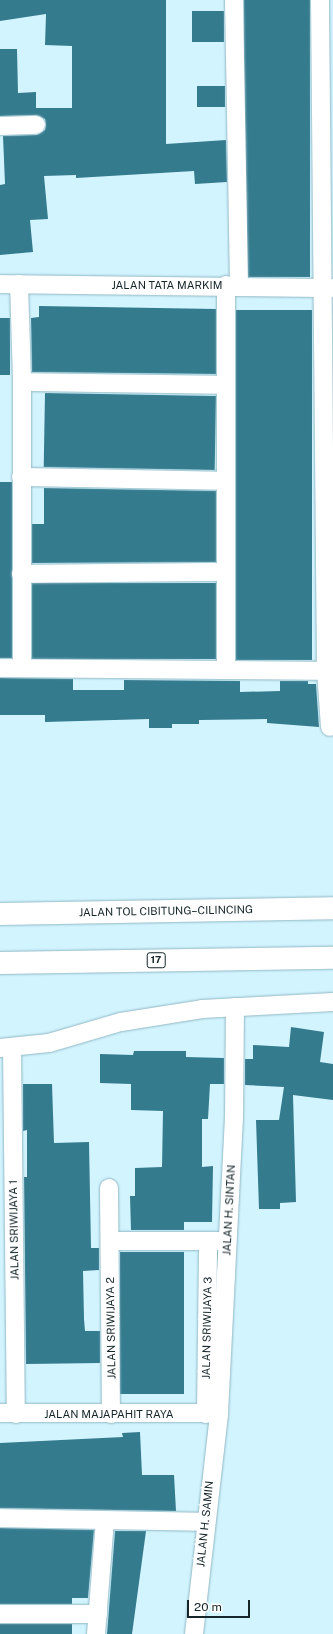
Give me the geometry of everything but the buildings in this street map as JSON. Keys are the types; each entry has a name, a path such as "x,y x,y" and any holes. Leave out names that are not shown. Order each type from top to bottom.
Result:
{"highway":[{"name":"JALAN TOL CIBITUNG–CILINCING","path":"0,914 333,908"},
{"name":"17","path":"0,963 323,958"}],"street":[{"path":"226,668 226,385 232,286 234,0"},
{"path":"320,0 328,288 330,728"},
{"path":"0,126 36,125"},
{"name":"JALAN TATA MARKIM","path":"0,284 328,288"},
{"path":"19,284 22,382 22,668"},
{"path":"22,382 226,385"},
{"path":"21,477 225,481"},
{"path":"21,574 225,572"},
{"path":"0,668 226,668 329,671"},
{"path":"6,1048 49,1043 121,1022 202,1009 333,1002"},
{"name":"JALAN H. SINTAN","path":"212,1414 234,1119 235,1007"},
{"name":"JALAN SRIWIJAYA 1","path":"6,1048 8,1413"},
{"name":"JALAN SRIWIJAYA 2","path":"109,1188 111,1414"},
{"path":"110,1241 226,1241"},
{"name":"JALAN SRIWIJAYA 3","path":"208,1241 212,1414"},
{"name":"JALAN MAJAPAHIT RAYA","path":"8,1413 212,1414"},
{"name":"JALAN H. SAMIN","path":"194,1634 205,1522 212,1414"},
{"path":"0,1518 205,1522"},
{"path":"96,1634 105,1520"},
{"path":"0,1614 98,1614"}]}
